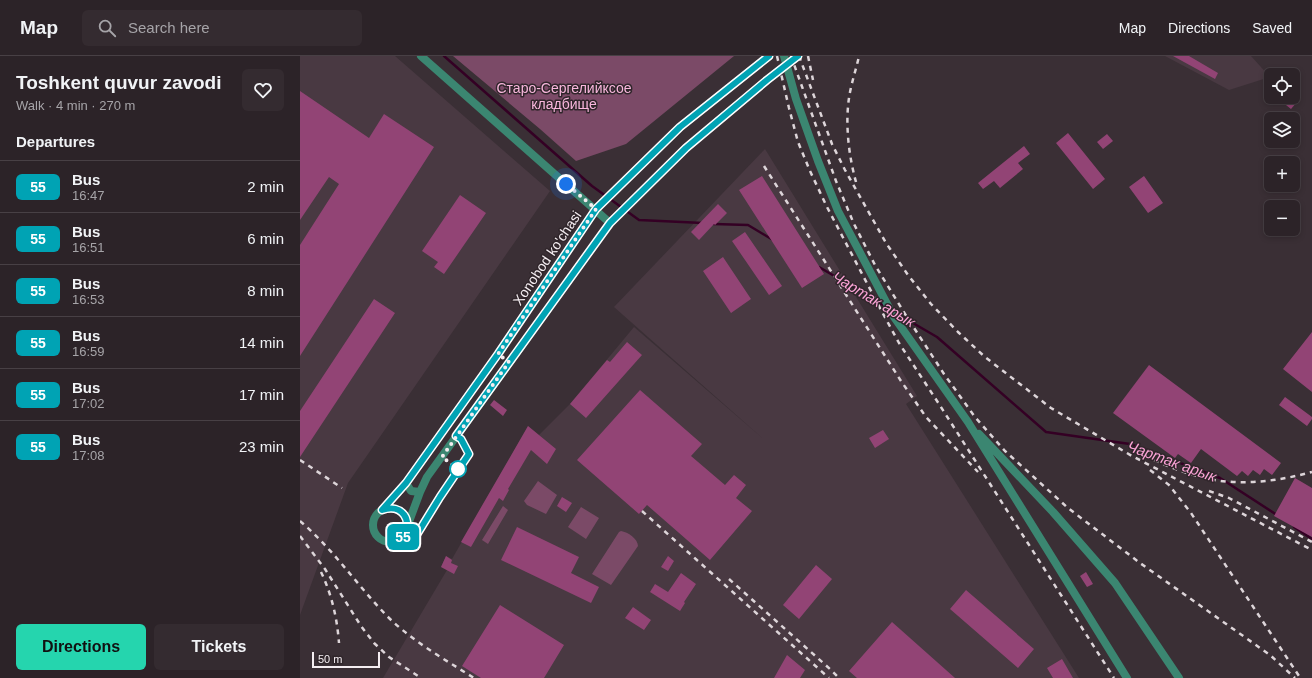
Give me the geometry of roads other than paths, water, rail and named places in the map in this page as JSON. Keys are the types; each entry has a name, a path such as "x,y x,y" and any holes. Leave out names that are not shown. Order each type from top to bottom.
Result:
{"street":[{"path":"421,56 596,209 610,223"},
{"name":"Xonobod ko'chasi","path":"769,56 680,127 596,209 498,354 406,483 375,517 373,527 374,533 382,541 393,542 398,541 403,537 427,477 610,223 686,148 798,56"},
{"path":"784,56 796,99 838,211 894,318 968,422 1127,678"},
{"path":"498,354 509,362"},
{"path":"968,422 1053,512 1115,583 1179,678"},
{"path":"406,483 411,491 420,492"},
{"path":"382,510 392,508 402,512 407,522 407,527"}],"waterway":[{"name":"Чартак арык","path":"444,56 592,186 639,220 703,223"},
{"name":"Чартак арык","path":"714,224 748,225 773,240"},
{"name":"Чартак арык","path":"819,267 885,306"},
{"name":"Чартак арык","path":"894,312 937,337 1046,432 1130,444 1220,478 1277,515"},
{"name":"Чартак арык","path":"1294,527 1312,539"}],"railway":[{"path":"777,56 798,142 827,207 881,310 899,343 1114,678"},
{"path":"791,56 836,181 854,224 875,265 905,314 944,374 975,417 1005,451 1068,508 1140,563 1270,655 1295,678"},
{"path":"799,56 832,144 886,243 908,275 931,304 958,332 985,357 1051,408 1132,456 1312,550"},
{"path":"808,56 813,80"},
{"path":"856,182 851,162 847,119 850,93 859,56"},
{"path":"764,166 901,381 926,417 978,472"},
{"path":"1145,456 1190,474 1225,481 1269,481 1312,472"},
{"path":"300,460 342,488"},
{"path":"1150,470 1169,485 1191,513 1299,676"},
{"path":"1209,491 1229,498 1312,542"},
{"path":"642,511 829,678"},
{"path":"300,521 334,555 387,616 407,634 474,678"},
{"path":"300,536 325,569 361,626 374,643 389,657 421,678"},
{"path":"321,572 333,607 339,643"},
{"path":"729,579 839,678"}],"park label":[{"name":"Старо-Сергелийксое кладбище","path":"564,96"}]}
